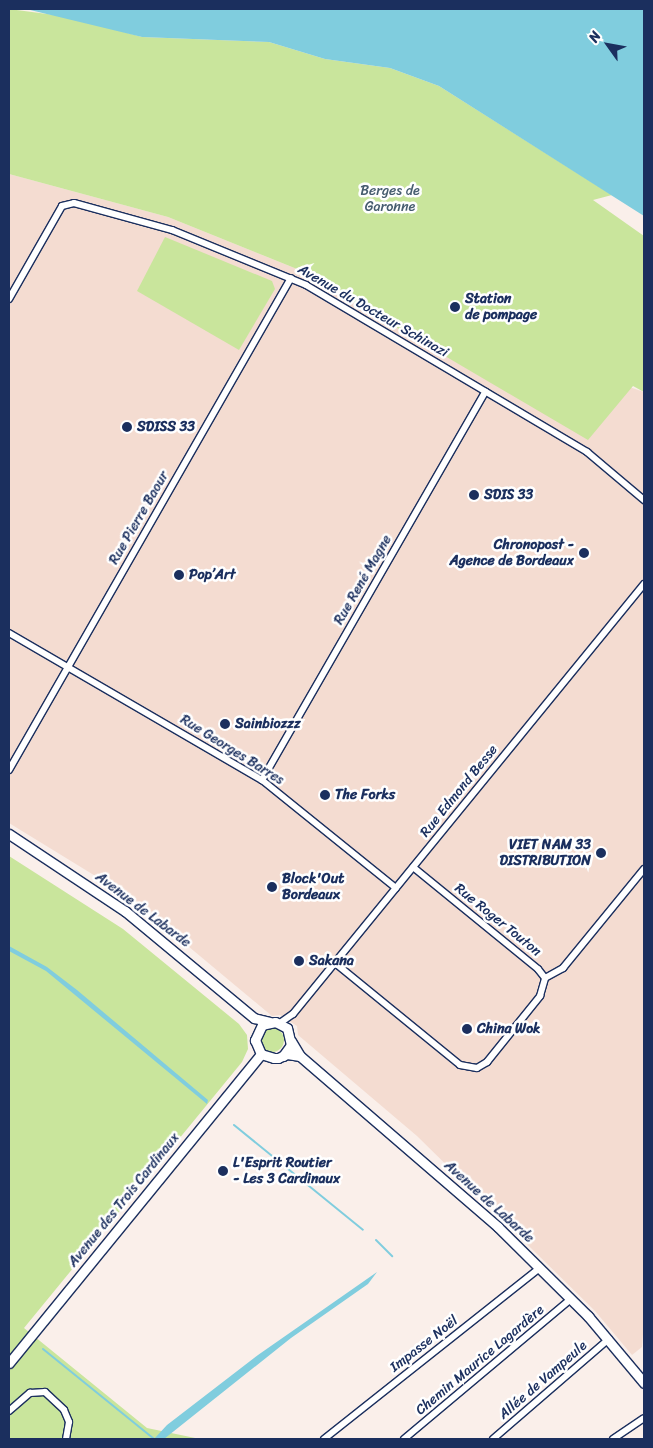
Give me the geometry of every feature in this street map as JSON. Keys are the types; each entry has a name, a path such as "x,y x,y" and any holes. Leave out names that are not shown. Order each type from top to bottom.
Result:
{"main road":[{"name":"Avenue de Labarde","path":"9,834 124,911 254,1018 275,1022"},
{"path":"254,1018 255,1044 261,1054 269,1058 300,1056"},
{"path":"256,1033 275,1022 291,1036 282,1056"},
{"name":"Avenue de Labarde","path":"291,1036 300,1056 498,1227 572,1299 644,1383"},
{"name":"Avenue des Trois Cardinaux","path":"9,1363 261,1054"}],"street":[{"name":"Avenue du Docteur Schinazi","path":"9,299 62,206 74,203 172,230 291,278 587,452 644,500"},
{"name":"Rue Pierre Baour","path":"9,770 291,278"},
{"name":"Rue René Magne","path":"262,780 485,392"},
{"name":"Rue Edmond Besse","path":"275,1022 293,1014 644,584"},
{"name":"Rue Georges Barres","path":"9,633 262,780 396,888"},
{"name":"Rue Roger Touton","path":"413,867 538,969 545,978"},
{"path":"335,963 460,1065 472,1069 487,1062 540,996 545,978 563,968 644,869"},
{"path":"291,1036 293,1014"},
{"name":"Impasse Noël","path":"324,1439 540,1268"},
{"name":"Chemin Maurice Lagardère","path":"404,1439 572,1299"},
{"name":"Allée de Vampeule","path":"493,1439 608,1339"},
{"path":"9,1411 30,1393 45,1392 64,1410 68,1422 66,1439"},
{"path":"613,1439 644,1418"}],"shaded area":[{"path":"9,174 168,217 297,269 307,276 644,392 644,1321 642,1347 632,1355 595,1311 417,1136 298,1035 297,1026 280,1015 272,1016 128,896 9,823"}],"green space":[{"name":"Berges de Garonne","path":"9,9 70,17 142,37 269,42 325,59 390,68 439,86 612,195 593,200 644,236 644,392 633,386 588,440 297,269 168,217 9,174"},
{"path":"165,237 272,281 275,289 239,350 137,291"},
{"path":"9,856 123,929 239,1024 247,1035 248,1049 242,1062 24,1328 147,1428 200,1439 9,1439"},
{"path":"272,1028 277,1029 283,1035 283,1045 277,1051 272,1052 267,1051 261,1045 260,1040 261,1035 267,1029"}],"water":[{"path":"26,9 644,9 644,216 439,86 390,68 325,59 269,42 142,37"},
{"path":"9,946 47,967 77,990 208,1100 207,1104 46,971 9,951"},
{"path":"377,1272 368,1284 291,1338 164,1439 154,1439 167,1425 258,1355"}],"waterway":[{"path":"234,1125 363,1230"},
{"path":"376,1240 392,1256"},
{"path":"43,1349 154,1439"}],"place":[{"name":"Station de pompage","path":"455,307"},
{"name":"SDISS 33","path":"127,427"},
{"name":"SDIS 33","path":"474,495"},
{"name":"Chronopost - Agence de Bordeaux","path":"584,553"},
{"name":"Pop’Art","path":"179,575"},
{"name":"Sainbiozzz","path":"225,724"},
{"name":"The Forks","path":"325,795"},
{"name":"VIET NAM 33 DISTRIBUTION","path":"601,853"},
{"name":"Block'Out Bordeaux","path":"272,887"},
{"name":"Sakana","path":"299,961"},
{"name":"China Wok","path":"467,1029"},
{"name":"L'Esprit Routier - Les 3 Cardinaux","path":"223,1171"}]}
